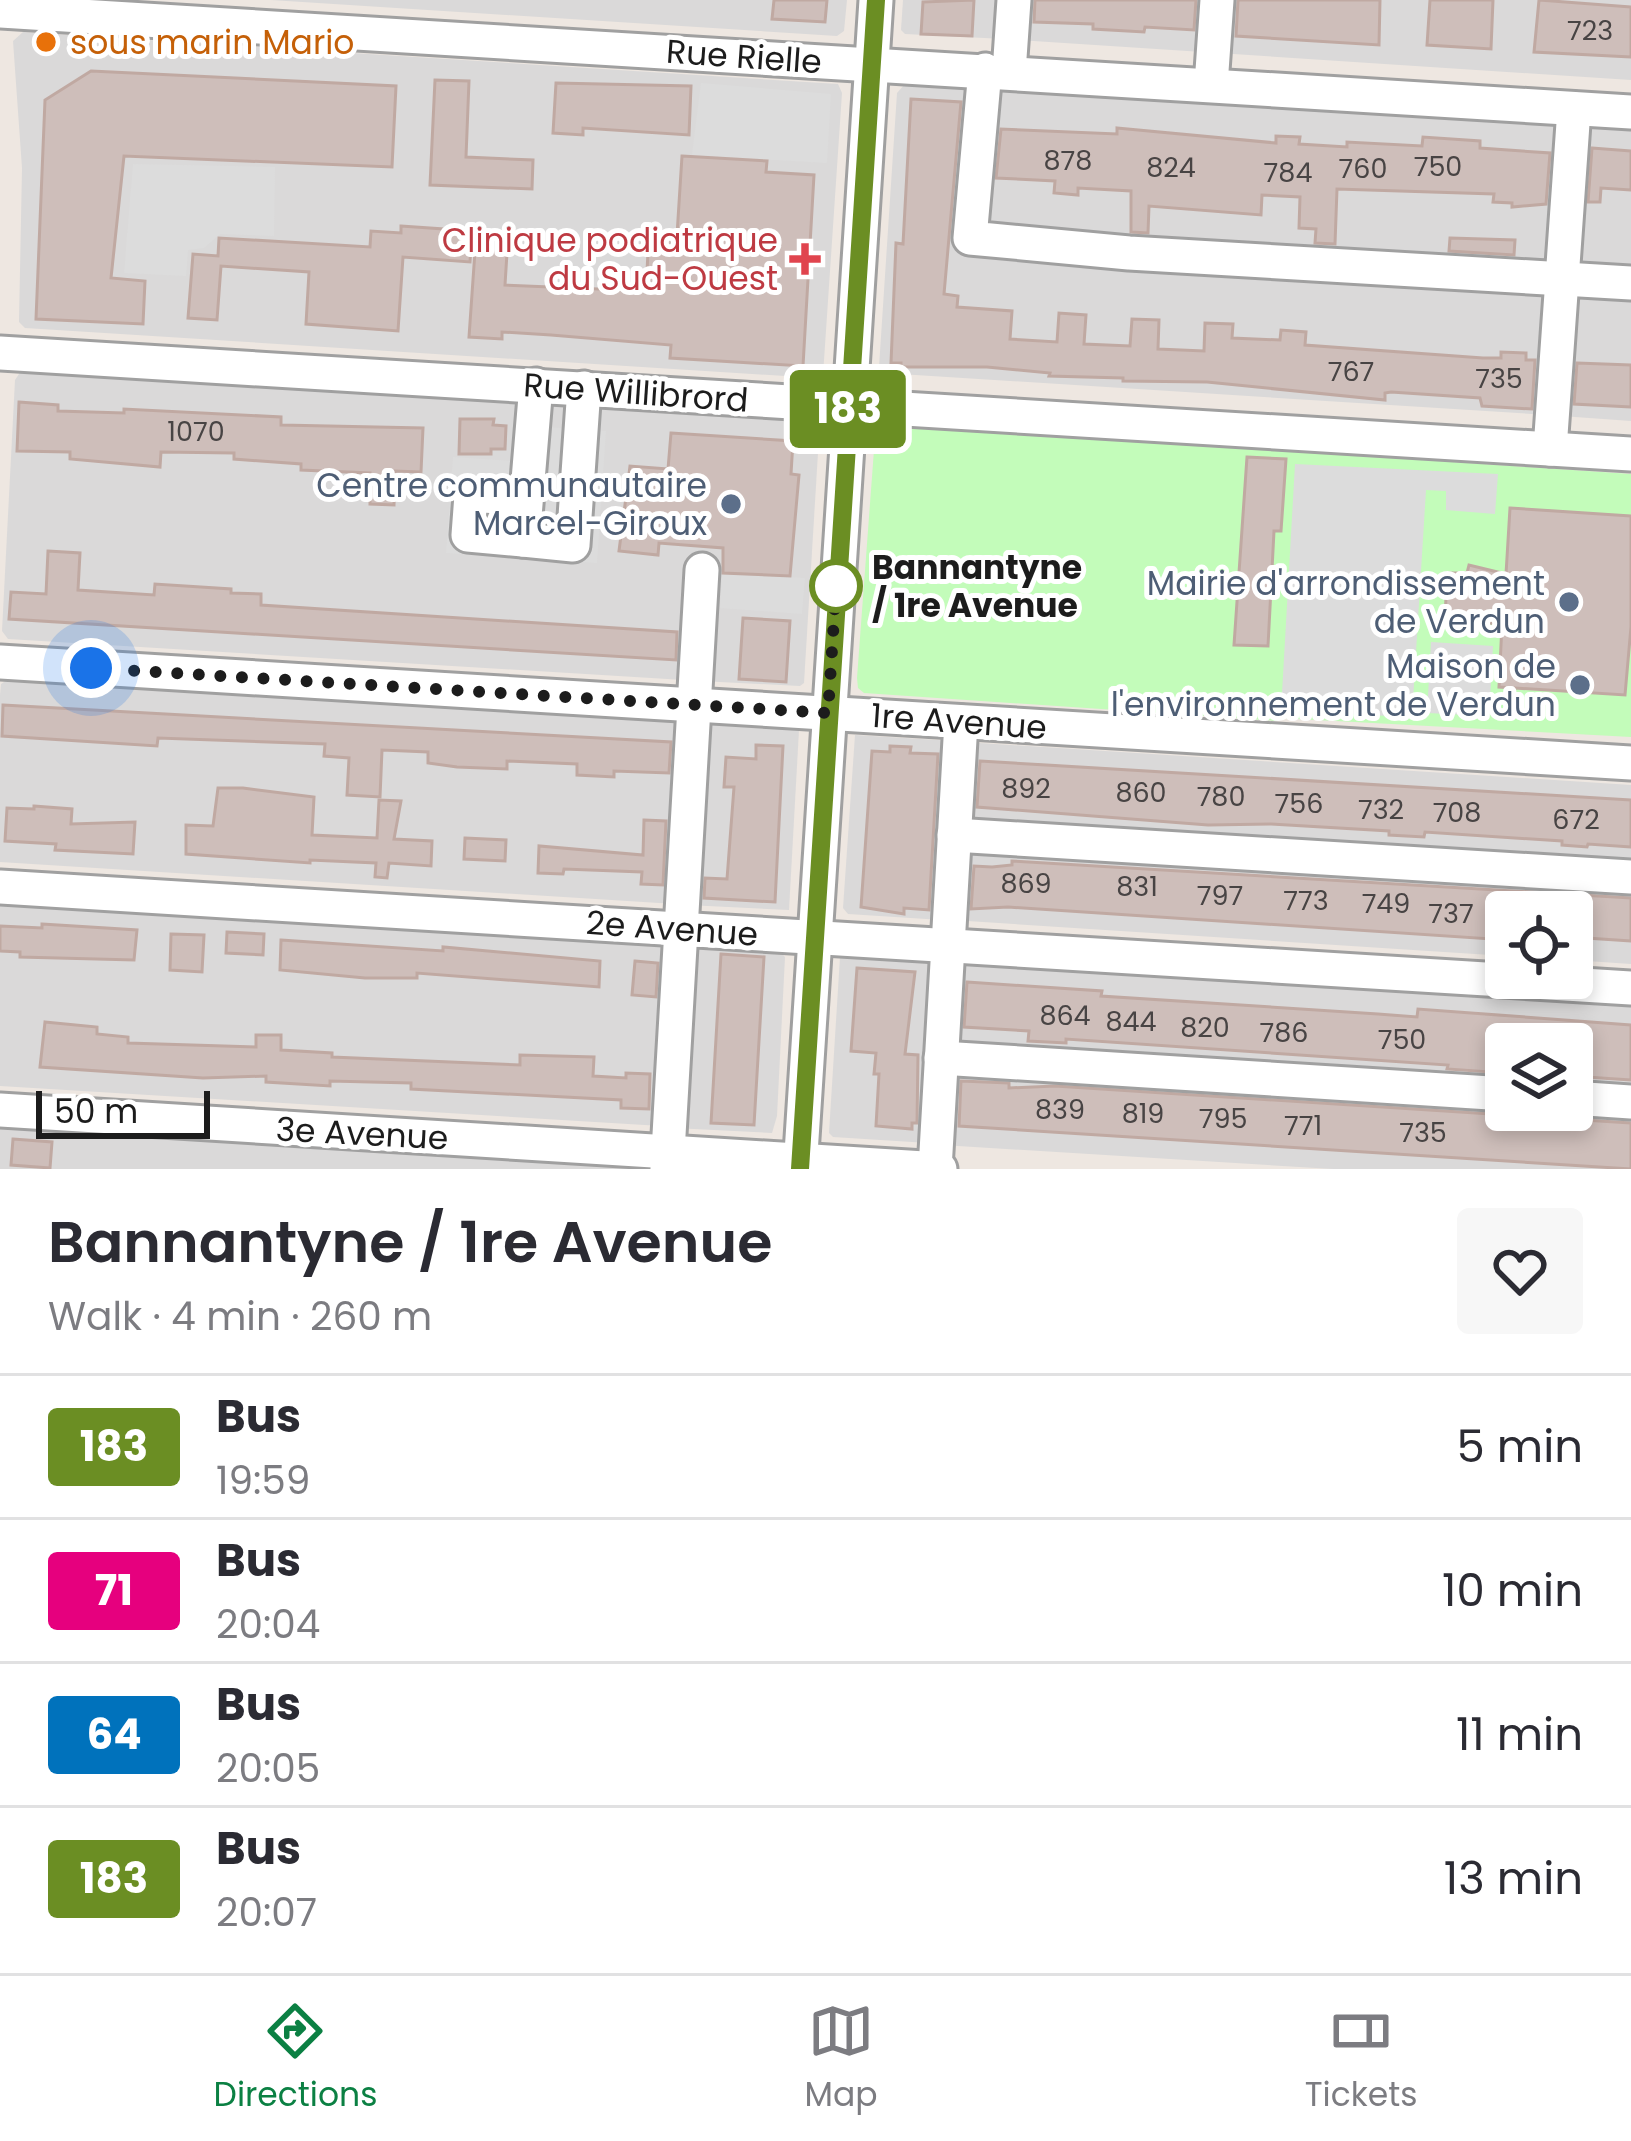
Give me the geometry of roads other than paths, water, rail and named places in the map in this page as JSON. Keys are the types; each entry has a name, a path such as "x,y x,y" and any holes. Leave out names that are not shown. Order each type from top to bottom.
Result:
{"street":[{"path":"800,1165 876,0"},
{"path":"1014,0 997,71 970,238 1129,254 1631,283"},
{"path":"1211,85 1217,0"},
{"name":"Rue Rielle","path":"0,11 1631,112"},
{"path":"1550,449 1574,109"},
{"name":"Rue Willibrord","path":"0,352 1631,454"},
{"path":"523,540 536,385"},
{"path":"526,499 471,495 468,535 574,545 584,388"},
{"path":"668,1160 702,570"},
{"name":"1re Avenue","path":"0,662 1631,763"},
{"path":"936,1169 961,722"},
{"path":"954,835 1631,877"},
{"name":"2e Avenue","path":"0,887 1631,988"},
{"path":"941,1058 1485,1093"},
{"path":"1593,1099 1631,1102"},
{"name":"3e Avenue","path":"0,1110 668,1160 936,1169"}],"place":[{"name":"sous marin Mario","path":"46,42"},
{"name":"Clinique podiatrique du Sud-Ouest","path":"805,259"},
{"name":"Centre communautaire Marcel-Giroux","path":"731,504"},
{"name":"Bannantyne / 1re Avenue","path":"836,586"},
{"name":"Mairie d'arrondissement de Verdun","path":"1569,602"},
{"name":"Maison de l'environnement de Verdun","path":"1580,685"}]}
